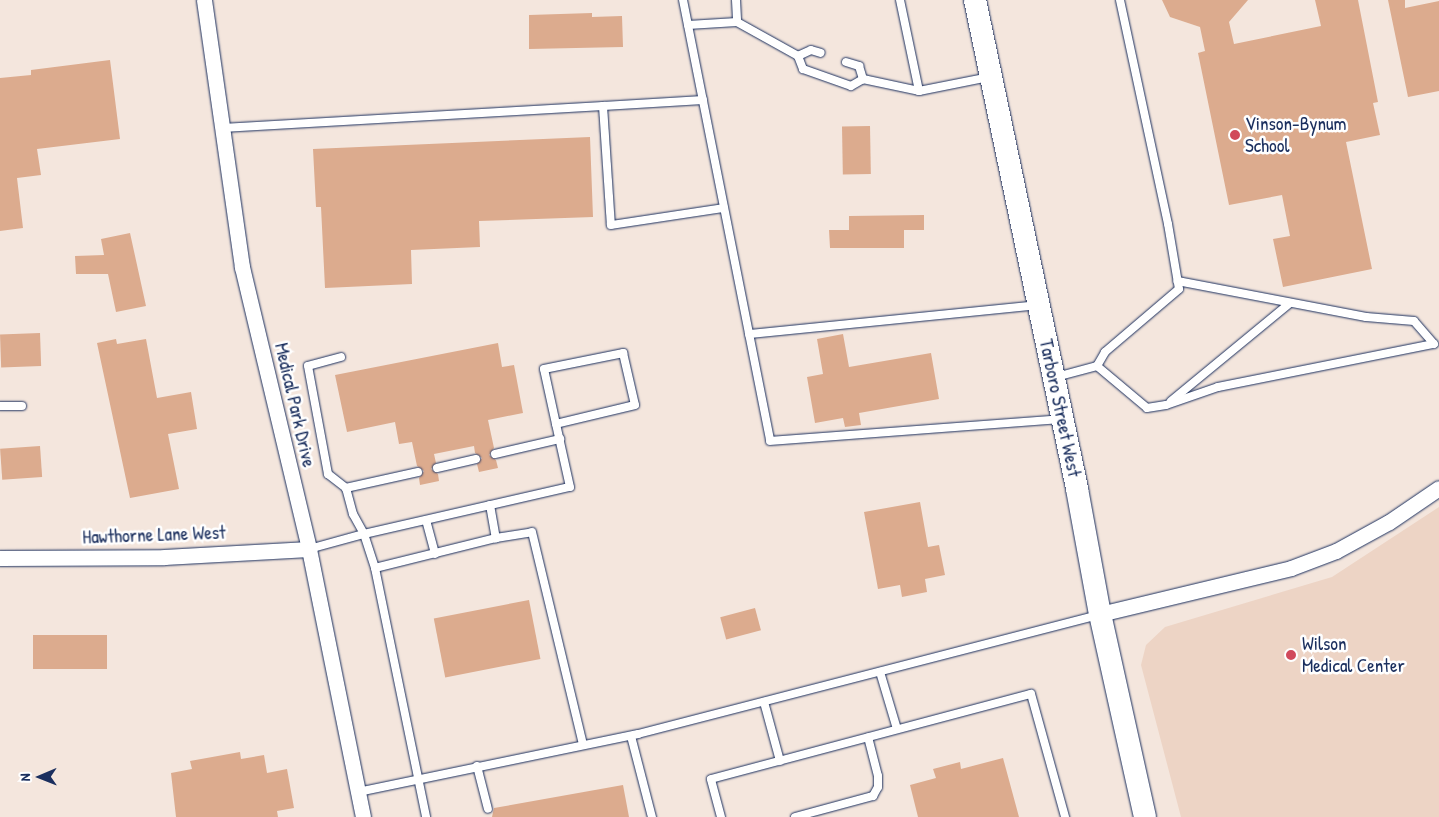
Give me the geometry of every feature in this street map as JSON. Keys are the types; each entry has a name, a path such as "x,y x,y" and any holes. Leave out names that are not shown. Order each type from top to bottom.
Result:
{"main road":[{"name":"Tarboro Street West","path":"975,0 1063,419 1100,614 1145,817"}],"street":[{"name":"Medical Park Drive","path":"204,0 242,267 309,549 363,817"},
{"path":"1100,614 1232,584 1336,551 1389,522 1439,488"},
{"name":"Hawthorne Lane West","path":"0,558 164,557 309,549"}],"lane":[{"path":"682,0 770,441 1063,419"},
{"path":"736,0 737,22"},
{"path":"900,0 919,91"},
{"path":"1054,378 1097,366 1105,352 1179,289 1168,224 1120,0"},
{"path":"688,25 737,22 798,56 803,68 851,86 863,80 919,91 991,76"},
{"path":"798,56 811,50 822,53"},
{"path":"846,62 859,66 863,80"},
{"path":"222,128 702,100"},
{"path":"603,106 611,225 724,208"},
{"path":"1097,366 1147,408 1166,405 1218,387 1434,344 1414,321 1366,317 1177,281"},
{"path":"1166,405 1290,303"},
{"path":"749,334 1039,305"},
{"path":"309,549 364,534 570,487 560,439 556,424 544,370 623,353 635,405 556,424"},
{"path":"342,357 308,366 328,474 346,488 353,514 364,534 376,568 426,817"},
{"path":"0,406 22,406"},
{"path":"495,454 560,439"},
{"path":"437,468 476,459"},
{"path":"346,488 418,472"},
{"path":"490,505 496,538"},
{"path":"426,520 435,554"},
{"path":"376,568 496,538 532,532 583,744"},
{"path":"358,792 583,744 631,736 1100,614"},
{"path":"880,672 897,730"},
{"path":"721,817 711,780 1031,694 1065,817"},
{"path":"764,702 780,761"},
{"path":"631,736 652,817"},
{"path":"795,817 873,796 878,787 878,776 868,737"},
{"path":"477,766 488,809"}],"shaded area":[{"name":"Wilson Medical Center","path":"1439,507 1439,817 1181,817 1141,665 1146,645 1165,627 1332,577"}],"building":[{"path":"1162,0 1248,0 1229,22 1234,44 1321,26 1315,0 1358,0 1378,102 1373,103 1380,135 1346,142 1372,269 1283,287 1273,239 1290,236 1282,195 1229,205 1198,53 1205,51 1200,27 1170,17"},
{"path":"1388,0 1405,0 1405,8 1439,1 1439,91 1408,97"},
{"path":"592,13 592,17 622,16 623,47 529,49 529,15"},
{"path":"110,60 120,139 37,149 41,175 17,178 23,228 0,231 0,78 31,75 31,70"},
{"path":"842,126 870,126 871,174 843,174"},
{"path":"590,137 593,217 479,221 480,247 411,250 412,284 325,288 321,207 316,207 313,149"},
{"path":"924,215 924,230 904,230 904,248 830,248 829,230 849,230 849,216"},
{"path":"130,233 146,306 116,312 108,274 76,274 75,256 104,255 101,239"},
{"path":"40,333 41,366 1,367 0,334"},
{"path":"843,334 849,367 931,353 939,399 859,413 861,425 845,427 843,418 815,423 807,377 823,374 817,339"},
{"path":"116,339 117,344 146,339 157,398 191,392 197,429 168,434 179,489 130,498 97,343"},
{"path":"498,343 502,367 514,365 523,413 488,420 494,448 489,455 496,460 498,468 479,472 477,464 482,458 475,453 474,446 434,454 436,463 431,469 438,474 439,481 420,485 419,478 424,471 417,466 412,442 399,444 395,422 347,432 335,375"},
{"path":"40,446 42,477 2,480 0,449"},
{"path":"920,502 928,547 939,545 945,575 925,579 927,592 902,597 900,585 878,589 864,512"},
{"path":"529,600 540,659 445,677 434,619"},
{"path":"755,608 761,630 726,640 720,617"},
{"path":"33,635 107,635 107,669 33,669"},
{"path":"240,752 241,759 264,755 267,773 287,769 294,808 277,811 278,817 176,817 171,773 192,769 190,761"},
{"path":"1003,758 1019,817 918,817 910,785 936,778 933,769 960,762 961,769"},
{"path":"623,785 629,817 492,817 494,808"}],"place":[{"name":"Vinson-Bynum School","path":"1235,135"},
{"name":"Wilson Medical Center","path":"1291,655"}]}
